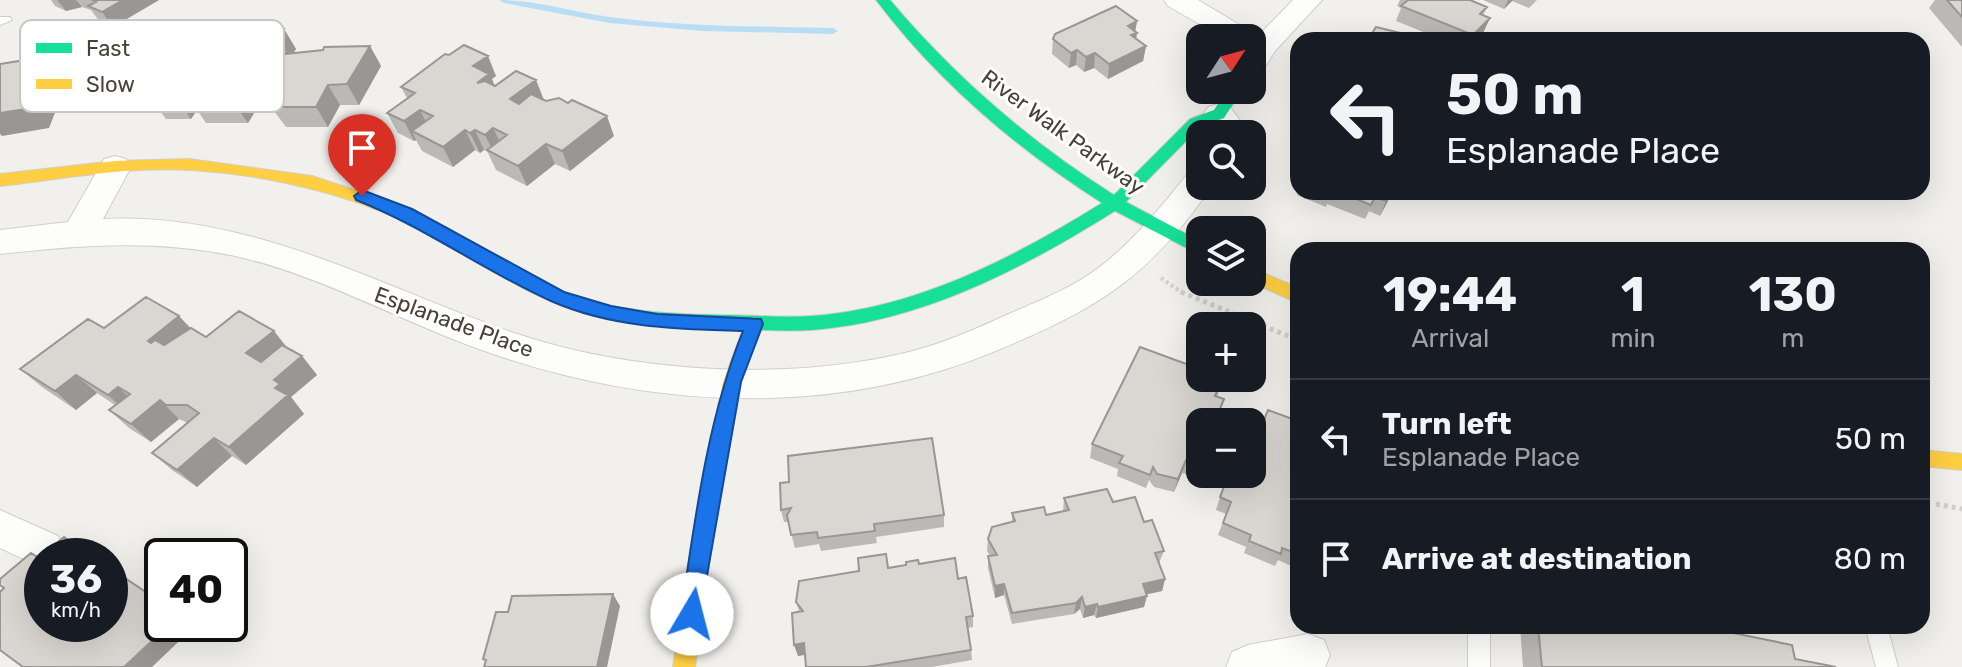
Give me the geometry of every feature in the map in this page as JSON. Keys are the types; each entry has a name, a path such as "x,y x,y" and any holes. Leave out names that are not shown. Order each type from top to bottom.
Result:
{"street":[{"name":"River Walk Parkway","path":"883,0 960,88 981,106 1115,203 1186,241"},
{"path":"1178,0 1216,24"},
{"path":"1266,36 1308,0"},
{"path":"0,180 115,167 189,164 312,182 406,213 558,297 611,313 657,321 812,323 885,311 971,282 1064,235 1115,203 1195,123 1230,113"},
{"path":"79,233 115,167"},
{"name":"Esplanade Place","path":"0,242 79,233 142,231 251,248 295,260 513,347 622,374 678,381 804,382 897,369 992,338 1057,309 1107,280 1163,228 1186,198"},
{"path":"1266,281 1290,292"},
{"path":"684,667 703,534 732,382 754,324"},
{"path":"1930,459 1962,462"},
{"path":"0,528 24,540"},
{"path":"1248,667 1308,655"}],"lane":[{"path":"1479,634 1479,667"},
{"path":"1878,634 1887,667"}],"path":[{"path":"1930,503 1962,509"}],"building":[{"path":"92,0 123,0 102,12 88,6 96,2"},
{"path":"1408,0 1470,0 1487,7 1480,14 1490,18 1476,32 1466,32 1401,6"},
{"path":"1947,0 1962,0 1962,17"},
{"path":"1116,6 1137,21 1128,26 1137,33 1131,35 1146,46 1109,64 1095,53 1086,57 1077,50 1071,53 1053,39 1055,34"},
{"path":"1376,27 1396,32 1373,32"},
{"path":"464,45 488,56 473,66 489,74 477,83 485,81 495,86 516,71 536,80 510,99 519,104 531,94 546,101 559,98 568,103 572,100 607,116 562,151 546,144 518,166 487,150 507,135 493,128 485,135 475,130 470,133 465,130 443,147 412,131 433,116 420,110 404,121 387,113 415,93 401,87 445,54 449,55"},
{"path":"370,46 347,84 328,85 316,107 284,107 284,50 288,50 285,54 323,50 324,47"},
{"path":"20,61 20,110 0,113 0,64"},
{"path":"146,297 179,316 148,341 151,343 155,340 164,345 191,328 206,337 239,311 274,331 246,353 261,362 282,345 302,356 274,380 280,384 275,388 288,395 229,447 214,438 177,470 152,453 199,413 187,405 166,405 160,400 131,424 109,410 130,394 118,387 108,395 76,375 55,391 20,369 88,319 104,328"},
{"path":"1140,347 1186,364 1186,392 1217,392 1215,396 1224,399 1220,408 1186,408 1186,460 1178,479 1157,474 1153,467 1150,475 1119,463 1123,456 1092,444"},
{"path":"1268,410 1290,418 1290,551 1282,548 1281,554 1249,541 1251,535 1223,523 1231,502 1220,497 1224,488 1266,488 1266,415"},
{"path":"932,438 944,515 874,524 875,531 818,538 817,532 791,535 787,515 791,508 781,510 780,483 789,482 788,456"},
{"path":"1107,489 1113,502 1135,497 1144,522 1152,520 1164,551 1155,553 1165,579 1143,584 1147,596 1098,607 1097,604 1085,607 1082,597 1076,603 1012,613 1004,584 995,586 988,556 997,555 988,539 992,527 1015,521 1012,513 1044,507 1046,515 1069,510 1064,498"},
{"path":"886,554 888,568 918,560 919,564 955,558 958,579 966,577 973,616 966,617 971,650 866,667 806,667 804,643 794,645 792,613 803,611 796,602 799,581 859,571 858,558"},
{"path":"24,559 24,642 128,642 128,580 144,591 144,642 151,642 124,667 23,667 0,650 0,592 4,588 0,585 0,579"},
{"path":"613,594 597,667 484,667 486,660 483,659 496,612 508,612 512,596"},
{"path":"1539,634 1738,634 1792,645 1795,659 1836,667 1542,667"}],"waterway":[{"path":"504,0 609,20 702,28 833,31"}],"traffic: fast":[{"path":"883,0 964,88 1025,140 1124,209 1186,242"},
{"path":"448,236 558,297 611,313 657,321 812,323 885,311 971,282 1064,235 1115,203 1195,123 1219,114 1226,104"}],"traffic: slow":[{"path":"0,180 115,167 189,164 312,182 406,213 448,236"},
{"path":"1266,281 1290,292"},
{"path":"684,667 703,534 732,382 754,324"},
{"path":"1930,459 1962,462"}],"route":[{"path":"362,196 406,213 558,297 611,313 657,321 754,324 732,382 703,534 692,614"}]}
